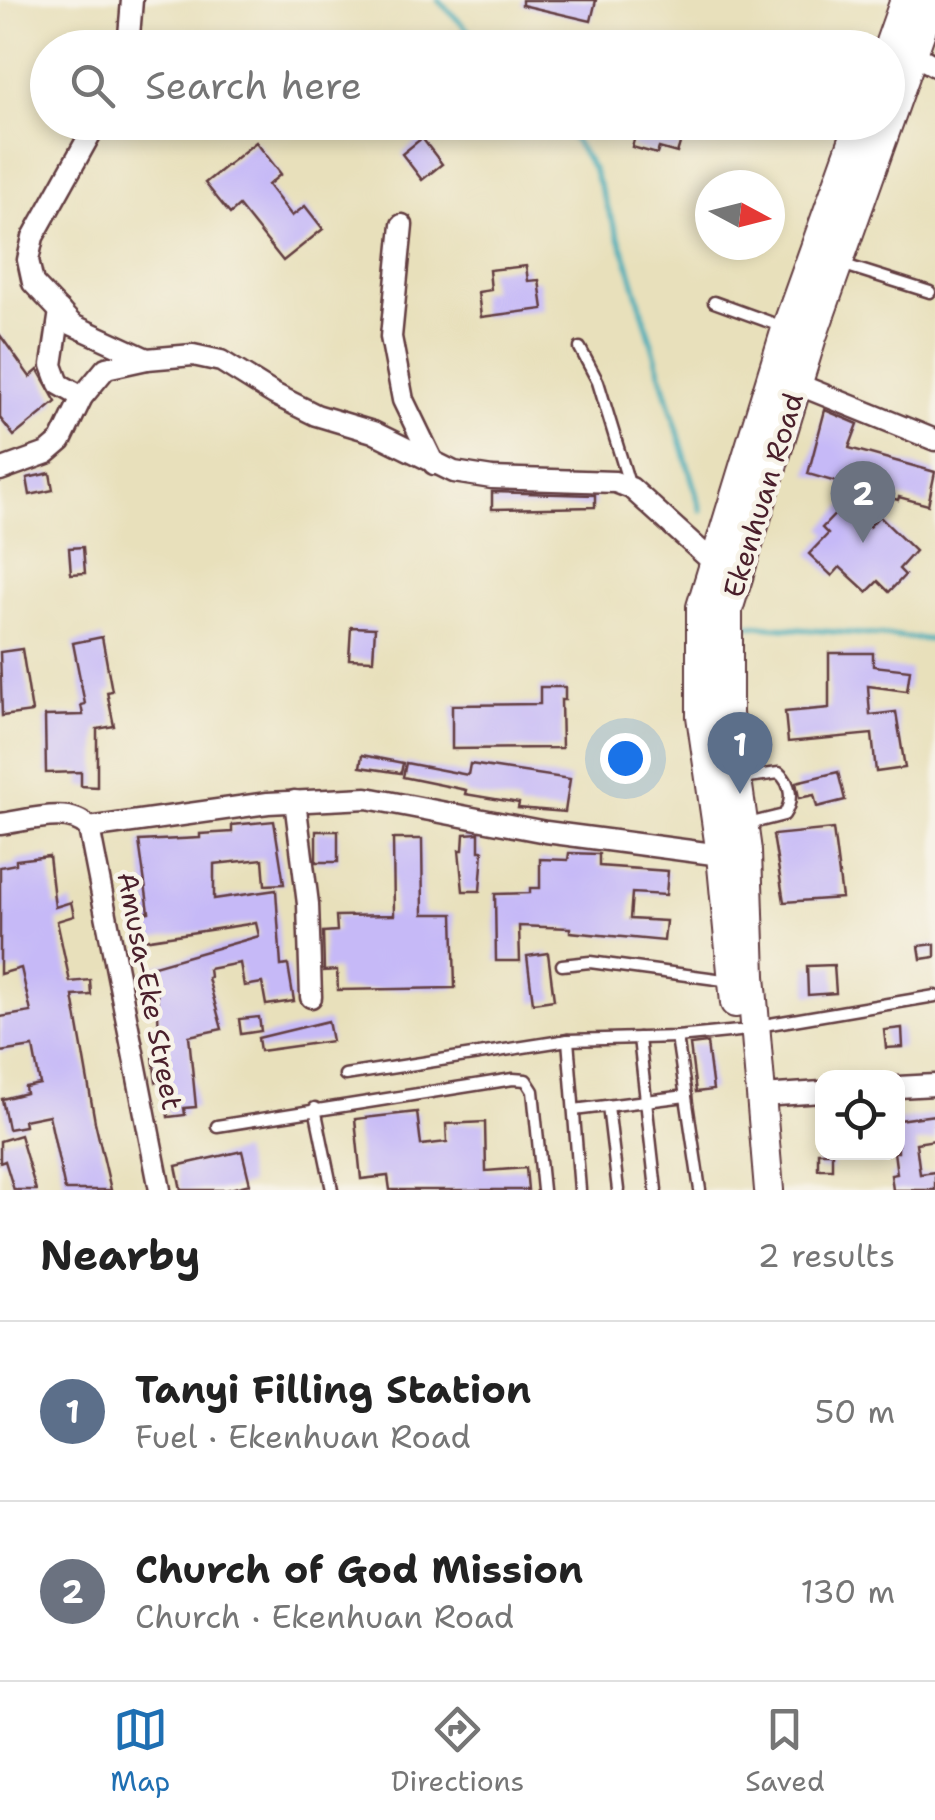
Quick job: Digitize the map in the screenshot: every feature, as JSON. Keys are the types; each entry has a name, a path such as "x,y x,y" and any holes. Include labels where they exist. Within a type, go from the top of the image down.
{"main road":[{"name":"Ekenhuan Road","path":"904,0 912,56"},
{"name":"Ekenhuan Road","path":"912,56 932,0"},
{"name":"Ekenhuan Road","path":"770,1190 762,1096 732,982 702,716 702,607 786,329 854,140"},
{"name":"Ekenhuan Road","path":"752,1190 743,826 728,714 728,610 796,384 882,140"}],"street":[{"path":"130,30 132,0"},
{"path":"86,140 32,237 28,260 33,282 73,325 148,358"},
{"path":"402,225 392,337 403,400 434,464"},
{"path":"60,311 52,365 60,384 82,398"},
{"path":"0,470 47,453 61,441 82,398 106,368 173,355 209,357 316,415 372,432 454,472 492,478 602,480 630,488 714,563"},
{"path":"796,384 935,440"},
{"path":"0,824 67,816 82,820 89,828 295,801 367,798 546,832 720,855"},
{"path":"295,801 308,904 311,997"},
{"name":"Amusa-Eke Street","path":"89,828 160,1190"},
{"path":"905,1087 935,1085"},
{"path":"762,1096 815,1092"}],"lane":[{"path":"838,262 930,292"},
{"path":"714,302 786,329"},
{"path":"580,348 598,382 630,488"},
{"path":"737,778 779,773 786,779 791,799 784,815 743,826"},
{"path":"562,966 590,962 732,982"},
{"path":"345,1076 568,1040 678,1037 747,1029 935,996"},
{"path":"678,1037 700,1190"},
{"path":"639,1038 656,1190"},
{"path":"568,1040 580,1190"},
{"path":"217,1126 315,1108 526,1080 533,1091 543,1190"},
{"path":"574,1110 686,1096"},
{"path":"608,1106 618,1190"},
{"path":"315,1108 332,1190"}],"building":[{"path":"522,0 596,0 591,21 522,5"},
{"path":"424,140 442,164 422,180 402,154"},
{"path":"634,140 681,140 677,153 659,148 657,154 632,147"},
{"path":"256,142 281,174 268,185 292,216 305,206 323,229 283,261 239,206 230,214 205,183"},
{"path":"526,266 528,281 539,280 543,309 481,317 478,292 491,290 489,270"},
{"path":"0,335 30,377 38,370 56,402 14,436 0,418"},
{"path":"825,410 858,424 849,448 935,472 928,505 808,474"},
{"path":"50,473 53,490 30,495 27,478"},
{"path":"492,492 595,495 595,507 492,509"},
{"path":"845,504 869,527 879,516 915,551 899,569 905,575 889,592 878,581 867,592 840,567 832,576 809,554 828,534 822,528"},
{"path":"83,547 85,573 71,574 69,548"},
{"path":"351,627 375,628 373,660 349,659"},
{"path":"102,637 114,726 97,729 97,787 81,786 81,772 46,773 45,716 83,715 81,705 85,704 73,643"},
{"path":"22,649 32,712 2,716 0,652"},
{"path":"829,653 873,653 873,666 910,670 907,691 868,686 870,715 896,712 905,768 876,772 872,734 788,742 785,712 829,708"},
{"path":"540,687 565,687 565,700 561,700 562,748 452,749 452,705 540,704"},
{"path":"362,755 403,763 401,773 360,767"},
{"path":"406,763 468,775 470,764 570,779 565,812 518,808 519,803 465,794 466,790 403,777"},
{"path":"838,772 845,800 817,807 814,795 799,798 796,782"},
{"path":"274,821 284,884 265,885 263,859 214,864 214,899 276,890 281,966 288,965 294,1001 266,1005 262,983 244,986 240,963 209,969 222,1029 189,1036 196,1107 184,1108 185,1115 168,1117 164,1081 156,1082 153,1056 160,1055 157,992 154,993 147,968 259,936 256,923 143,940 139,914 149,912 139,841 200,838 200,834 232,832 232,825"},
{"path":"833,829 842,898 784,902 773,835"},
{"path":"316,831 338,831 338,862 316,862"},
{"path":"479,833 479,851 483,851 480,891 463,891 459,850 463,850 464,834"},
{"path":"393,839 422,839 423,914 453,914 455,988 338,990 337,970 324,971 323,932 337,931 336,916 394,915"},
{"path":"569,853 599,854 599,866 668,871 666,895 632,893 630,919 666,921 664,941 570,932 570,928 519,926 520,961 496,961 495,894 530,893 530,888 540,888 540,859 568,860"},
{"path":"49,856 55,907 71,902 74,916 57,921 70,982 90,980 91,995 73,996 111,1190 65,1190 49,1115 24,1120 25,1126 8,1129 2,1099 26,1093 25,1087 40,1084 33,1047 0,1052 0,1017 31,1012 21,968 0,974 0,867 16,864 16,860"},
{"path":"935,944 935,957 921,959 919,946"},
{"path":"548,953 554,1000 533,1003 527,956"},
{"path":"834,965 836,993 808,995 807,966"},
{"path":"259,1017 261,1031 241,1034 239,1019"},
{"path":"328,1021 332,1041 260,1051 258,1038"},
{"path":"902,1028 903,1047 886,1048 884,1030"},
{"path":"707,1043 713,1090 696,1092 690,1045"},
{"path":"417,1112 421,1145 447,1142 446,1124 485,1122 486,1171 526,1168 528,1190 390,1190 388,1176 361,1179 355,1119"},
{"path":"935,1115 935,1140 916,1143 920,1174 935,1172 935,1190 893,1190 891,1175 897,1174 895,1160 905,1160 905,1119"},
{"path":"20,1135 36,1190 14,1190 5,1161 0,1163 0,1141"},
{"path":"242,1151 250,1184 226,1190 181,1190 176,1166"},
{"path":"818,1160 832,1160 832,1169 818,1169"}],"waterway":[{"path":"438,0 468,30"},
{"path":"574,140 593,169 627,259 701,510"},
{"path":"748,625 935,640"}],"place":[{"name":"Church of God Mission","path":"863,543"},
{"name":"Tanyi Filling Station","path":"740,794"}]}
